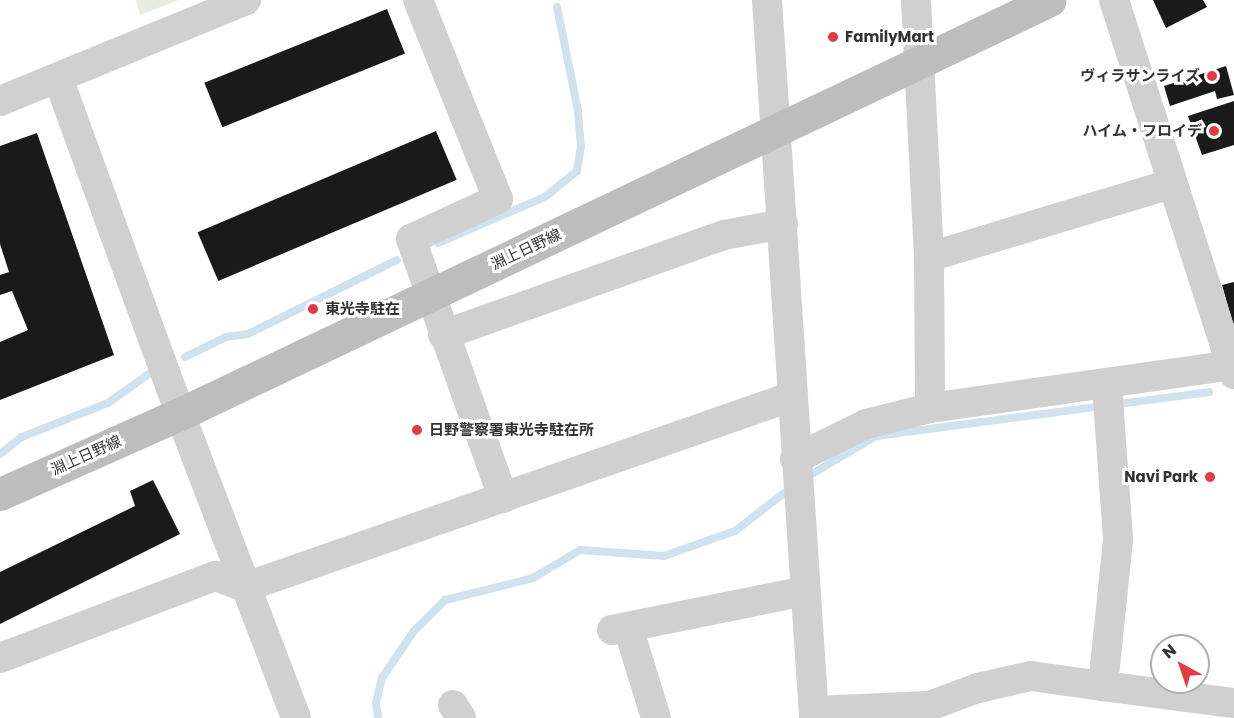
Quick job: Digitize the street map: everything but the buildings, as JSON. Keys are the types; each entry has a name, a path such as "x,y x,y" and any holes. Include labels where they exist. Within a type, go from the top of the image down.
{"main road":[{"name":"淵上日野線","path":"0,494 180,414 1050,0"}],"street":[{"path":"0,101 246,0"},
{"path":"418,0 498,199 411,240 503,498"},
{"path":"766,0 783,224 796,476 814,714 929,706 978,688 1031,676 1234,703"},
{"path":"916,0 916,63 929,256 930,408"},
{"path":"796,476 866,424 930,408 1108,398 1233,368 1171,184 1114,0"},
{"path":"58,78 180,414 296,718"},
{"path":"929,256 1171,184"},
{"path":"443,335 724,235 783,224"},
{"path":"0,658 215,576 246,587 793,396"},
{"path":"1103,686 1118,540 1108,398"},
{"path":"656,718 620,628 805,591"}],"shaded area":[{"path":"136,0 179,0 140,15"}],"waterway":[{"path":"438,243 545,197 577,171 581,147 578,111 557,7"},
{"path":"185,357 226,337 248,334 397,260"},
{"path":"0,454 22,437 108,403 149,374"},
{"path":"805,478 876,436 1209,392"},
{"path":"378,718 376,703 382,678 414,631 445,600 533,578 580,550 664,556 735,531 792,487"}],"place":[{"name":"FamilyMart","path":"833,37"},
{"name":"ヴィラサンライズ","path":"1212,76"},
{"name":"ハイム・フロイデ","path":"1214,131"},
{"name":"東光寺駐在","path":"313,309"},
{"name":"日野警察署東光寺駐在所","path":"417,430"},
{"name":"Navi Park","path":"1210,477"}]}
